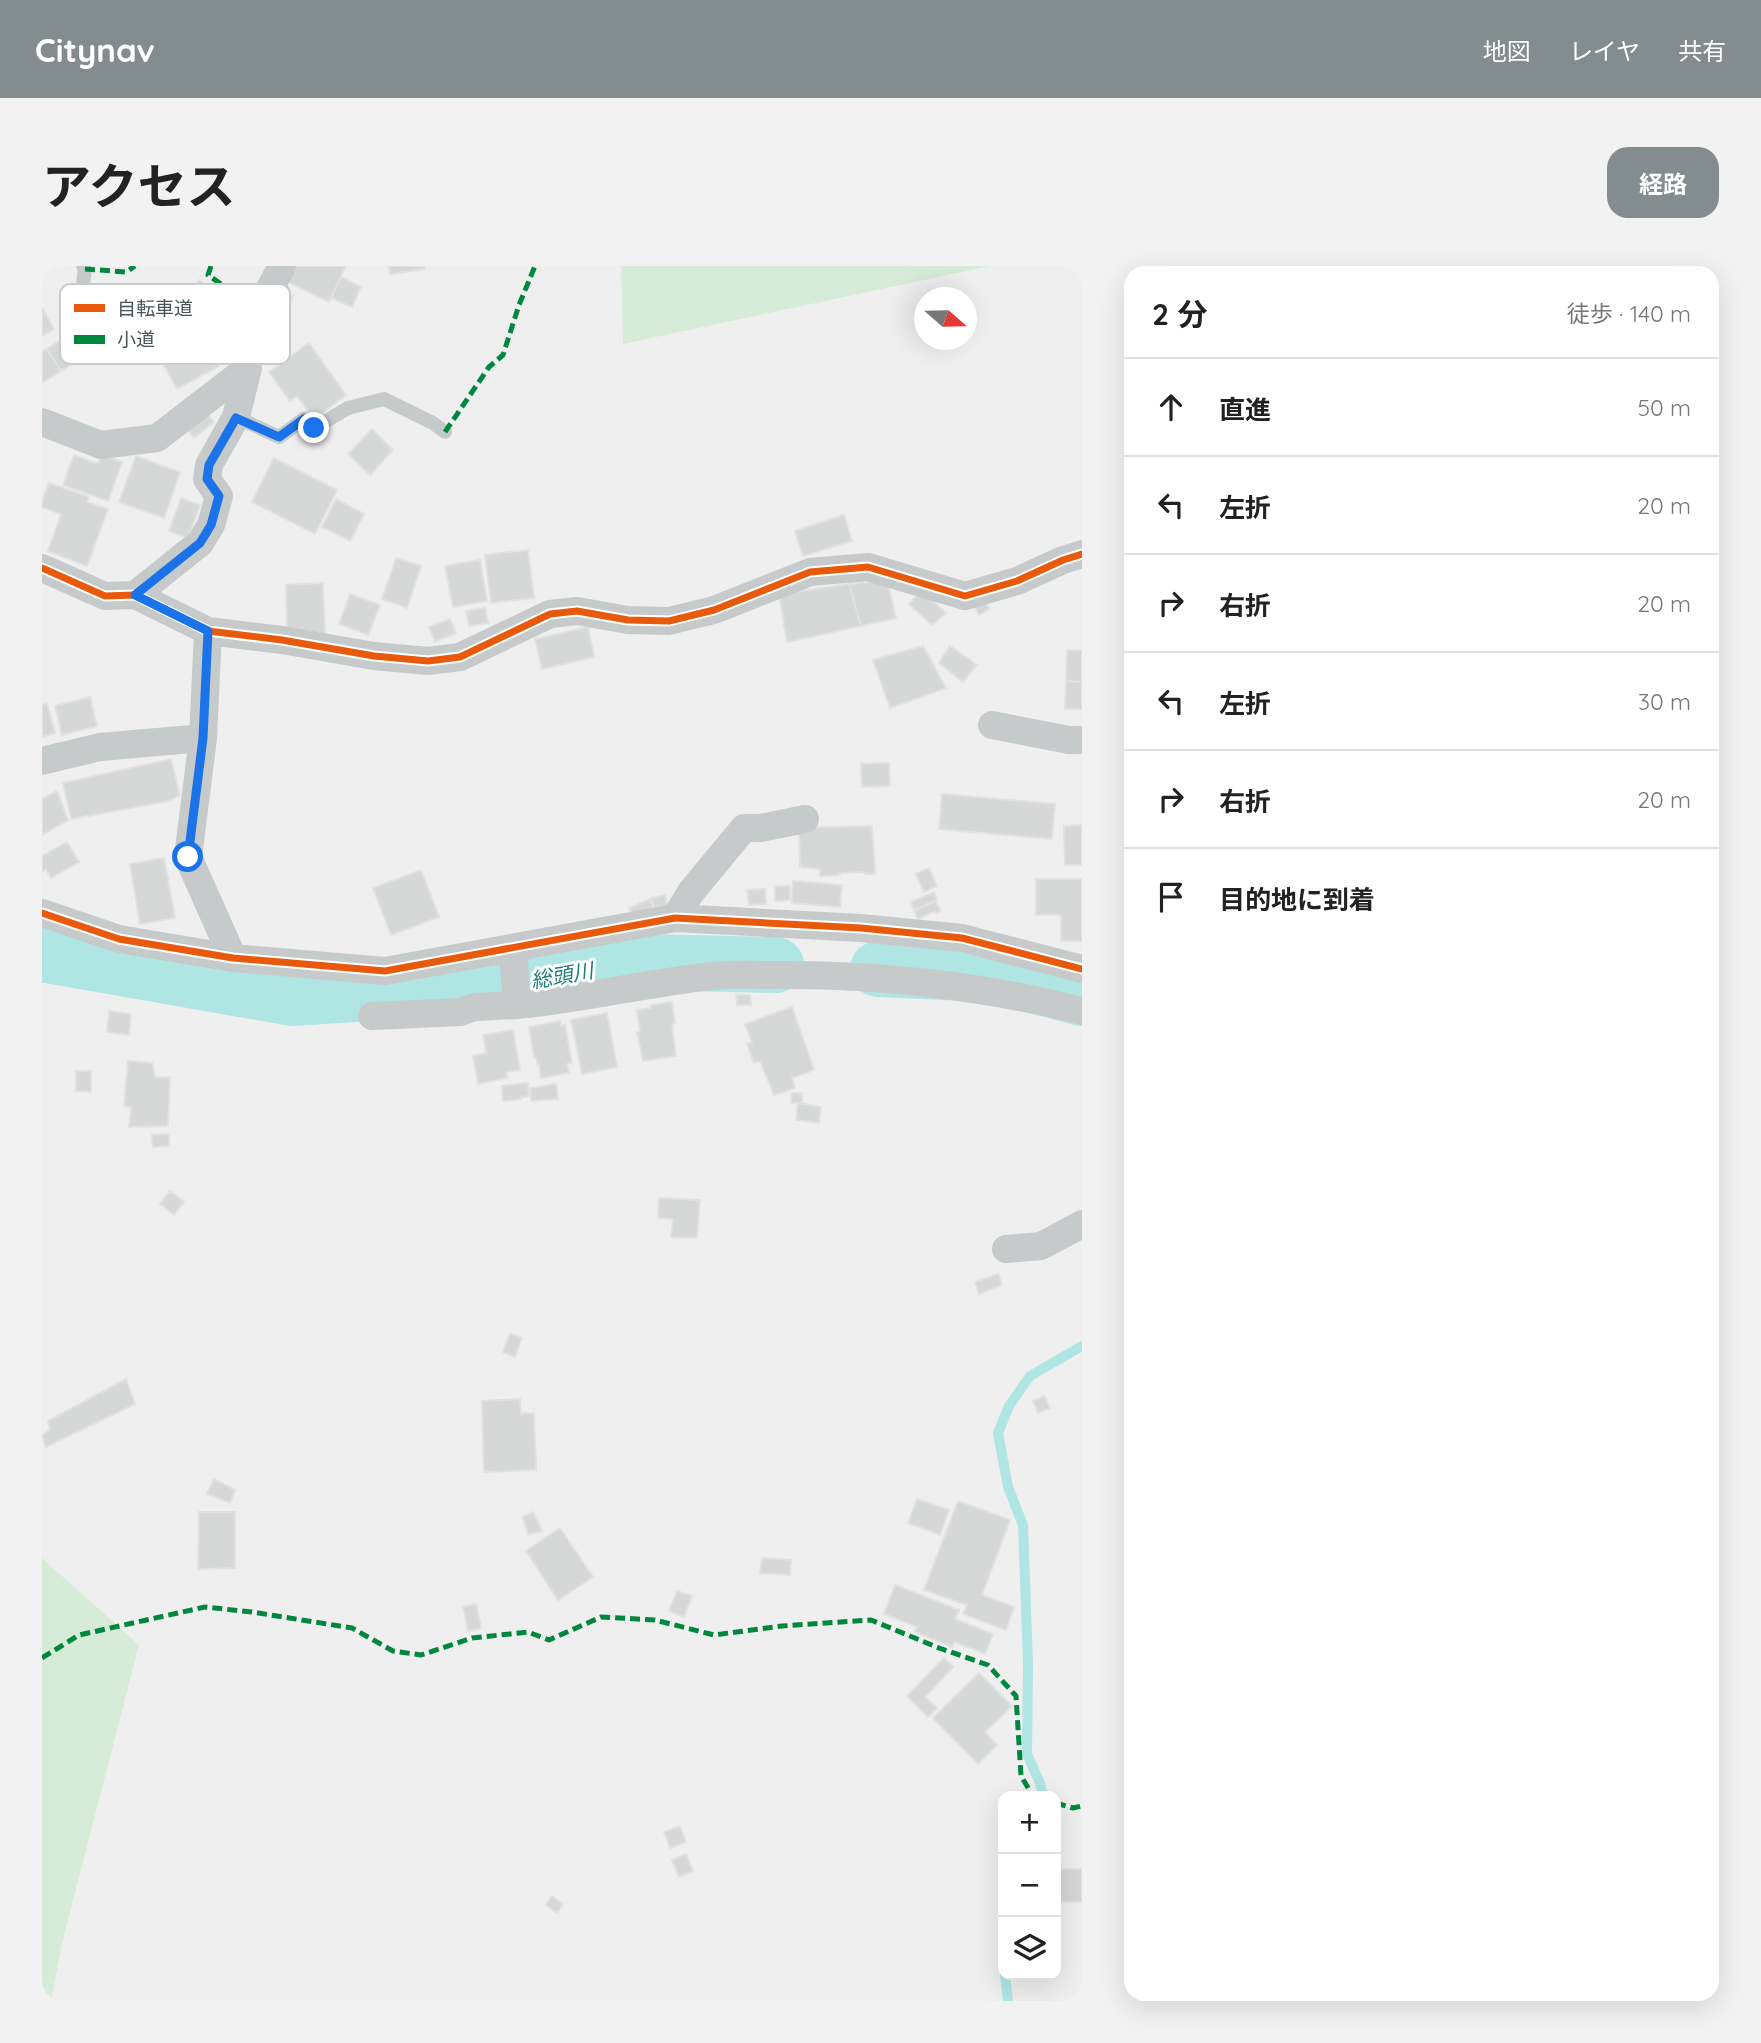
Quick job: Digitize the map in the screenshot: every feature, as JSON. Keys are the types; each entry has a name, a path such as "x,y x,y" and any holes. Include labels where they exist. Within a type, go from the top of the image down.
{"street":[{"path":"272,284 282,266"},
{"path":"135,595 200,543 211,525 219,496 207,479 209,465 236,418 248,364"},
{"path":"42,422 101,445 157,438 248,368"},
{"path":"42,568 105,596 135,595 208,631 282,640 374,656 428,661 460,657 550,614 577,611 628,620 669,621 714,610 810,572 868,567 965,596 1017,581 1082,554"},
{"path":"208,631 203,738 188,857 233,958"},
{"path":"992,724 1069,740 1082,740"},
{"path":"42,761 100,747 203,738"},
{"path":"675,918 691,892 744,828 761,828 805,819"},
{"path":"42,913 119,939 233,958 385,971 675,918 861,928 962,938 1082,969"},
{"path":"513,948 517,1005"},
{"path":"372,1016 460,1012 475,1007 517,1005 713,976 813,974 869,977 977,990 1035,999 1082,1011"},
{"path":"1006,1249 1041,1246 1082,1224"}],"lane":[{"path":"83,266 83,284"},
{"path":"236,418 279,437 304,419 314,428 348,408 384,399 433,423 444,432"}],"green space":[{"path":"621,266 990,266 623,344"},
{"path":"42,1558 139,1645 62,1943 51,2001 42,2001"}],"building":[{"path":"288,266 346,266 329,302 282,279"},
{"path":"389,266 424,266 425,269 390,274"},
{"path":"341,277 361,287 352,307 331,298"},
{"path":"42,308 54,329 42,336"},
{"path":"60,340 60,364 72,364 61,371 47,349"},
{"path":"309,343 346,395 314,419 297,396 290,401 269,372 280,364 290,364 290,357"},
{"path":"47,349 61,371 42,383 42,352"},
{"path":"163,364 218,364 219,366 177,389"},
{"path":"202,407 214,422 194,438 182,422"},
{"path":"372,429 393,450 370,475 348,454"},
{"path":"102,454 122,462 108,501 63,485 74,455 98,464"},
{"path":"136,456 180,472 164,518 119,502"},
{"path":"274,458 337,490 315,534 252,502"},
{"path":"49,483 89,497 87,502 108,509 87,566 48,551 61,514 42,507"},
{"path":"181,498 200,505 188,538 169,531"},
{"path":"336,499 364,514 350,541 322,527"},
{"path":"844,515 852,541 803,556 795,531"},
{"path":"528,550 534,598 491,603 485,555"},
{"path":"396,558 421,566 407,608 382,599"},
{"path":"480,560 487,601 453,607 445,566"},
{"path":"887,580 896,618 861,626 849,584"},
{"path":"323,583 325,638 287,640 286,585"},
{"path":"849,584 861,626 787,642 779,594"},
{"path":"921,590 946,613 932,625 909,604"},
{"path":"350,594 380,605 368,635 339,624"},
{"path":"981,594 989,609 979,615 970,600"},
{"path":"485,608 488,623 469,626 466,611"},
{"path":"450,619 456,633 435,642 429,627"},
{"path":"588,627 594,657 542,669 535,639"},
{"path":"923,646 946,688 890,708 873,660"},
{"path":"950,646 977,665 963,682 939,663"},
{"path":"1067,650 1082,650 1082,682 1066,681"},
{"path":"1066,681 1082,682 1082,709 1065,709"},
{"path":"90,697 97,726 62,735 55,706"},
{"path":"47,703 55,733 42,737 42,705"},
{"path":"171,759 180,795 169,801 71,819 63,783"},
{"path":"889,763 890,786 862,787 861,764"},
{"path":"57,791 68,820 42,835 42,799"},
{"path":"942,794 1055,804 1052,839 939,829"},
{"path":"1082,825 1082,865 1065,865 1064,826"},
{"path":"872,826 875,874 865,872 820,876 820,869 800,867 799,828"},
{"path":"67,842 79,862 51,878 46,869 42,871 42,856"},
{"path":"164,858 175,918 140,924 130,864"},
{"path":"929,868 937,886 924,892 916,874"},
{"path":"421,870 439,917 391,935 373,888"},
{"path":"1036,879 1082,879 1082,941 1061,941 1061,915 1036,915"},
{"path":"793,881 842,885 840,907 792,903"},
{"path":"775,886 790,886 790,900 775,901"},
{"path":"765,889 766,904 749,905 747,890"},
{"path":"934,892 937,900 914,910 911,902"},
{"path":"665,895 668,908 654,910 652,898"},
{"path":"650,899 653,908 633,918 629,908"},
{"path":"936,901 940,911 918,919 914,911"},
{"path":"736,995 750,995 751,1005 737,1005"},
{"path":"672,1002 676,1056 643,1061 637,1032 640,1032 637,1010"},
{"path":"792,1007 814,1070 792,1078 795,1088 774,1095 760,1061 754,1063 747,1044 752,1042 745,1024"},
{"path":"109,1011 131,1014 129,1035 107,1032"},
{"path":"607,1013 617,1067 582,1074 571,1020"},
{"path":"560,1021 561,1026 565,1025 572,1063 567,1064 569,1073 541,1078 529,1027"},
{"path":"513,1030 520,1070 506,1072 507,1078 478,1084 473,1056 486,1053 483,1035"},
{"path":"128,1061 152,1063 155,1077 170,1077 168,1126 129,1127 131,1108 124,1106"},
{"path":"76,1071 91,1071 91,1092 76,1091"},
{"path":"528,1083 529,1096 503,1101 502,1086"},
{"path":"556,1084 558,1099 531,1101 530,1088"},
{"path":"792,1093 802,1093 802,1102 791,1103"},
{"path":"798,1103 821,1107 819,1123 796,1120"},
{"path":"169,1134 169,1146 153,1147 152,1135"},
{"path":"170,1191 184,1202 174,1215 160,1204"},
{"path":"659,1198 700,1200 697,1238 671,1237 673,1219 658,1218"},
{"path":"998,1274 1002,1285 979,1294 975,1282"},
{"path":"510,1333 522,1338 515,1357 503,1352"},
{"path":"126,1379 135,1404 46,1447 42,1436 50,1429 48,1421"},
{"path":"1044,1396 1050,1408 1038,1413 1033,1401"},
{"path":"520,1399 521,1414 534,1413 536,1470 484,1472 482,1401"},
{"path":"214,1479 235,1490 230,1503 207,1494"},
{"path":"917,1499 949,1510 940,1535 908,1523"},
{"path":"958,1501 1010,1520 982,1595 1014,1607 1006,1630 963,1614 967,1605 924,1590"},
{"path":"199,1512 235,1512 235,1568 198,1569"},
{"path":"533,1512 542,1531 528,1535 523,1517"},
{"path":"560,1528 593,1577 558,1600 526,1551"},
{"path":"762,1558 791,1560 790,1575 760,1573"},
{"path":"895,1585 959,1610 955,1619 993,1634 985,1654 955,1642 952,1647 915,1632 917,1627 884,1614"},
{"path":"677,1591 692,1596 684,1617 669,1611"},
{"path":"476,1604 481,1628 468,1631 463,1607"},
{"path":"944,1658 953,1667 925,1697 937,1708 928,1717 907,1696"},
{"path":"979,1673 1012,1706 985,1732 997,1745 978,1764 933,1718"},
{"path":"680,1826 686,1842 670,1848 664,1832"},
{"path":"686,1854 693,1871 679,1877 672,1860"},
{"path":"1061,1869 1082,1869 1082,1902 1061,1902"},
{"path":"552,1896 563,1904 557,1913 546,1905"}],"waterway":[{"name":"総頭川","path":"42,954 292,998 529,983 643,962 776,965"},
{"name":"総頭川","path":"878,969 991,974 1082,998"},
{"path":"1042,1791 1027,1754 1028,1664 1023,1525 1008,1487 998,1433 1009,1406 1030,1376 1082,1346"},
{"path":"1006,1980 1008,2001"}],"marked path":[{"path":"85,269 126,272 135,266"},
{"path":"211,266 208,275 221,284"},
{"path":"445,432 489,367 503,355 535,266"},
{"path":"42,1658 79,1635 205,1607 352,1628 393,1651 421,1655 472,1638 528,1632 549,1640 601,1617 655,1620 714,1635 782,1626 871,1620 988,1665 1016,1696 1021,1776 1030,1791"},
{"path":"1061,1804 1073,1808 1082,1806"}],"cycle path":[{"path":"42,568 105,596 135,595 208,631 282,640 374,656 428,661 460,657 550,614 577,611 628,620 669,621 714,610 810,572 868,567 965,596 1017,581 1082,554"},
{"path":"42,913 119,939 233,958 385,971 675,918 861,928 962,938 1082,969"}],"route":[{"path":"188,857 203,738 208,631 135,595 200,543 211,525 219,496 207,479 209,465 236,418 279,437 304,419 314,428"}]}
